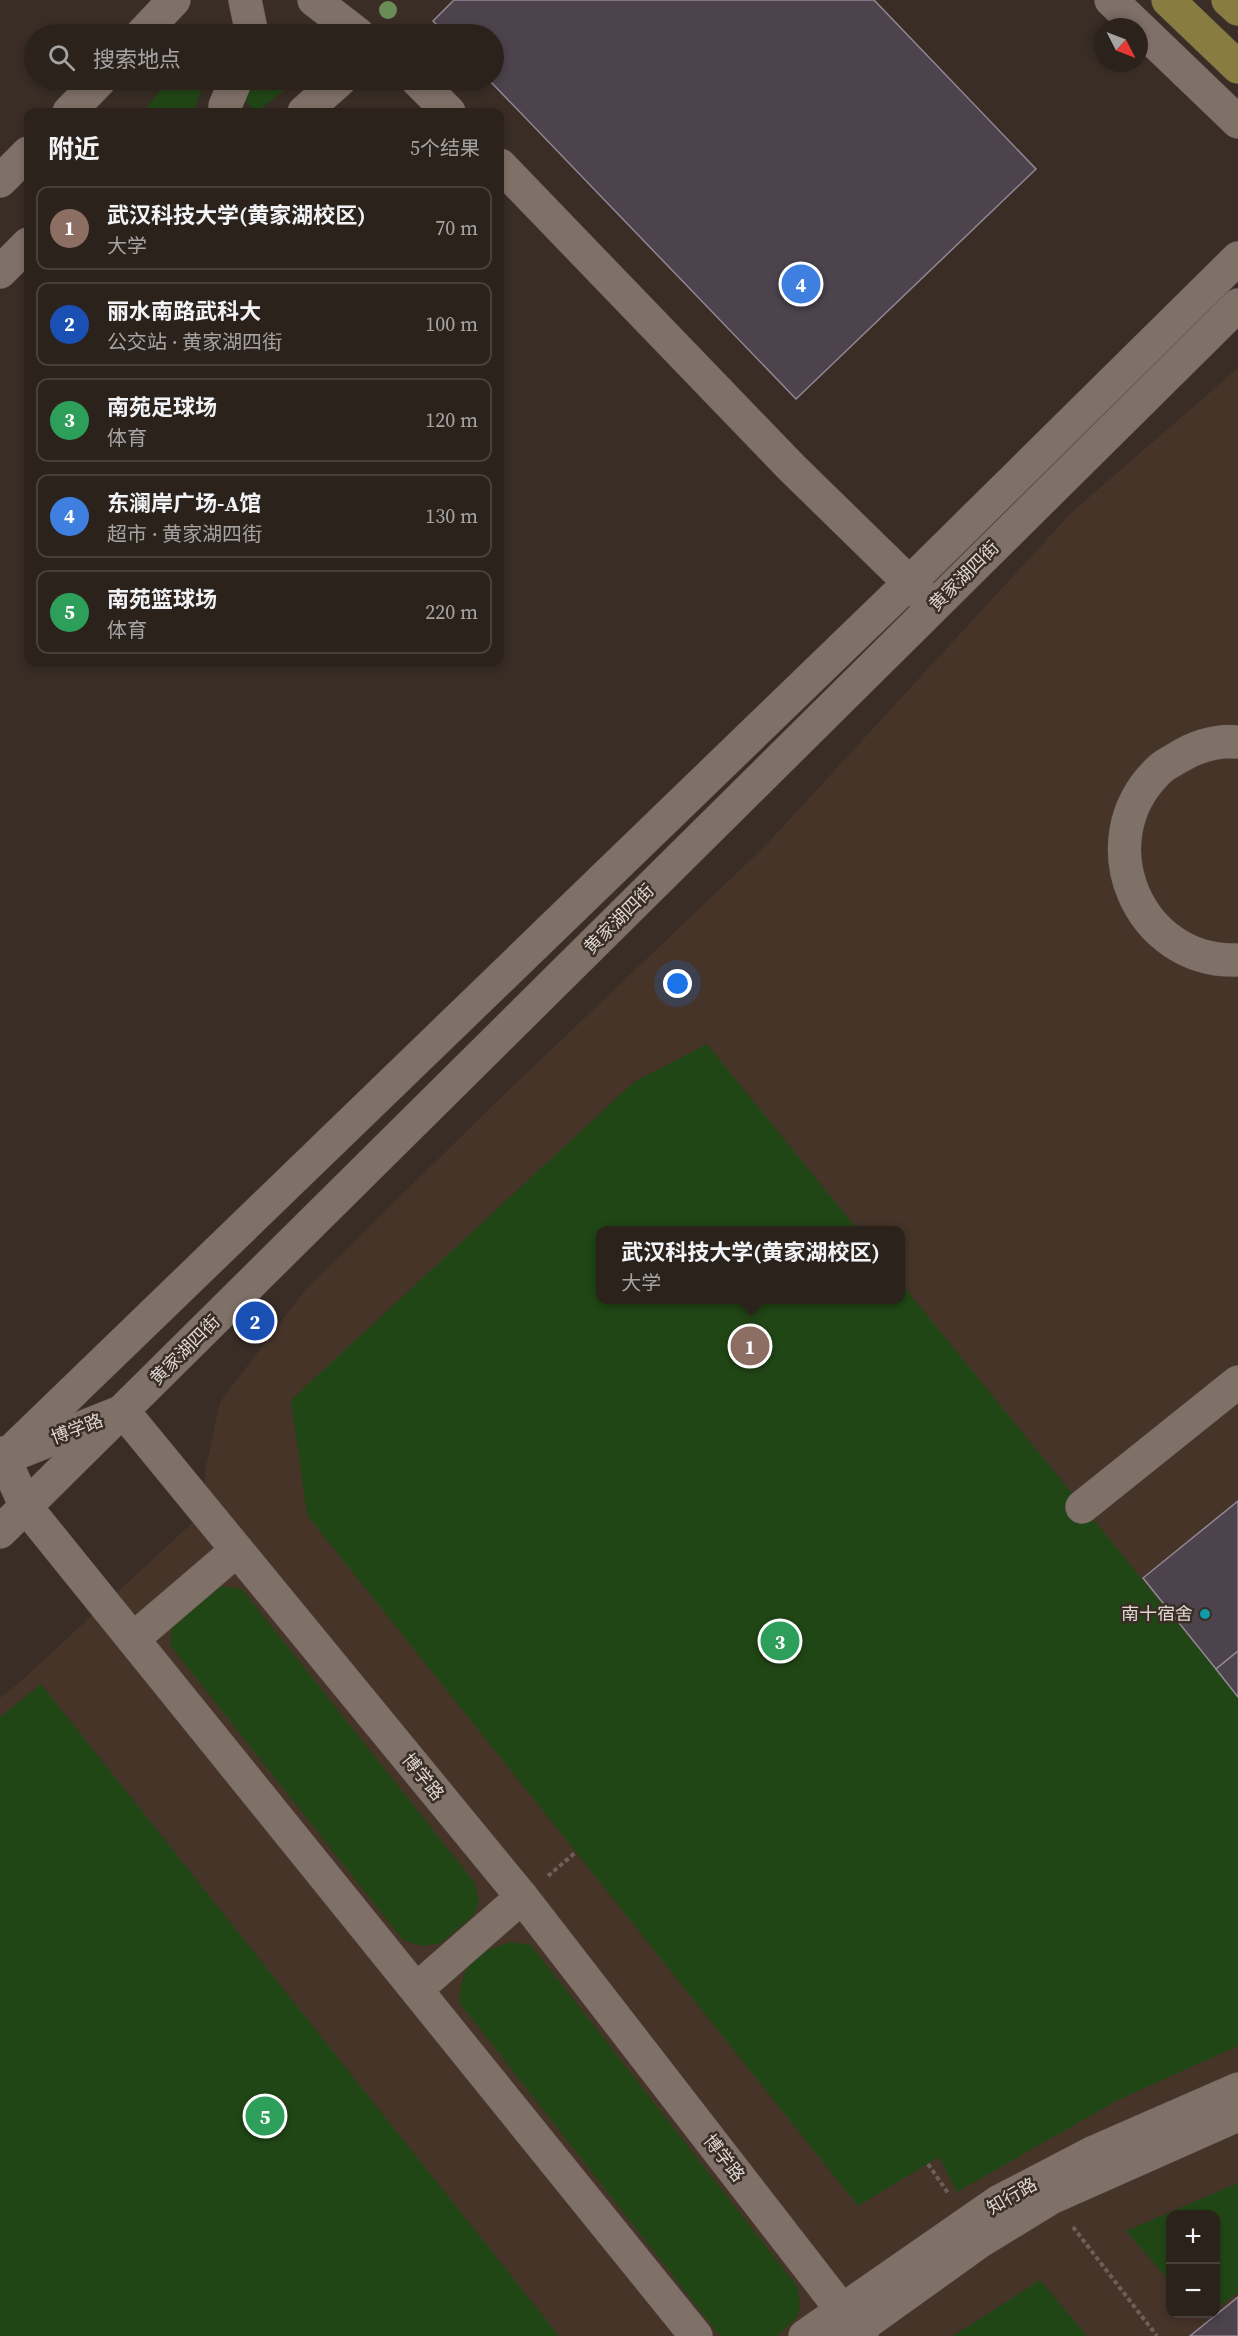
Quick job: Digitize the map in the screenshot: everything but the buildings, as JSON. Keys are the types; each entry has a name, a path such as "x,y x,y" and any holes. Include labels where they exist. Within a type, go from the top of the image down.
{"main road":[{"path":"1168,0 1238,67"},
{"path":"1228,0 1238,9"}],"street":[{"path":"151,24 174,0"},
{"path":"245,0 250,24"},
{"path":"314,0 345,24"},
{"path":"1111,0 1238,122"},
{"path":"73,108 90,90"},
{"path":"225,108 232,90"},
{"path":"308,108 329,90"},
{"path":"427,90 444,108"},
{"path":"0,181 24,157"},
{"path":"504,169 791,466 933,607"},
{"path":"0,272 24,248"},
{"name":"黄家湖四街","path":"1,1458 909,583 1238,258"},
{"name":"黄家湖四街","path":"0,1532 1238,305"},
{"path":"1238,741 1227,741 1190,750 1158,770 1137,798 1125,832 1125,867 1136,901 1156,930 1185,950 1219,961 1238,960"},
{"path":"1082,1507 1238,1382"},
{"name":"博学路","path":"1,1458 123,1411 522,1897 852,2328"},
{"path":"1,1458 26,1507 696,2336"},
{"path":"133,1640 237,1550"},
{"path":"417,1989 522,1897"},
{"name":"知行路","path":"852,2328 998,2202 1094,2152 1238,2089"},
{"name":"知行路","path":"805,2336 852,2328 979,2242 1051,2198 1238,2115"}],"path":[{"path":"1083,2240 1154,2335"}],"shaded area":[{"path":"1238,368 1238,2336 0,2336 0,1698 205,1511 205,1471 220,1402 305,1290 490,1108 766,845 1072,512"}],"green space":[{"path":"161,90 202,90 195,108 146,108"},
{"path":"241,90 284,90 262,108 253,108 238,94"},
{"path":"707,1044 855,1226 596,1226 596,1304 905,1304 905,1288 1238,1697 1238,2046 1118,2100 957,2192 939,2157 858,2206 307,1515 291,1400 634,1082"},
{"path":"222,1586 242,1589 475,1883 479,1901 474,1915 441,1943 421,1946 403,1940 170,1645 172,1623 201,1591"},
{"path":"41,1684 559,2336 0,2336 0,1717"},
{"path":"511,1942 531,1945 797,2286 800,2304 798,2315 777,2336 720,2336 459,2002 463,1978 472,1962 488,1950"},
{"path":"1238,2183 1238,2292 1220,2306 1220,2210 1175,2210"},
{"path":"1166,2214 1166,2277 1126,2231"},
{"path":"1040,2280 1087,2336 953,2336"}],"place":[{"name":"东澜岸广场-A馆","path":"801,284"},
{"name":"丽水南路武科大","path":"255,1321"},
{"name":"武汉科技大学(黄家湖校区)","path":"750,1346"},
{"name":"南十宿舍","path":"1205,1614"},
{"name":"南苑足球场","path":"780,1641"},
{"name":"南苑篮球场","path":"265,2116"}]}
